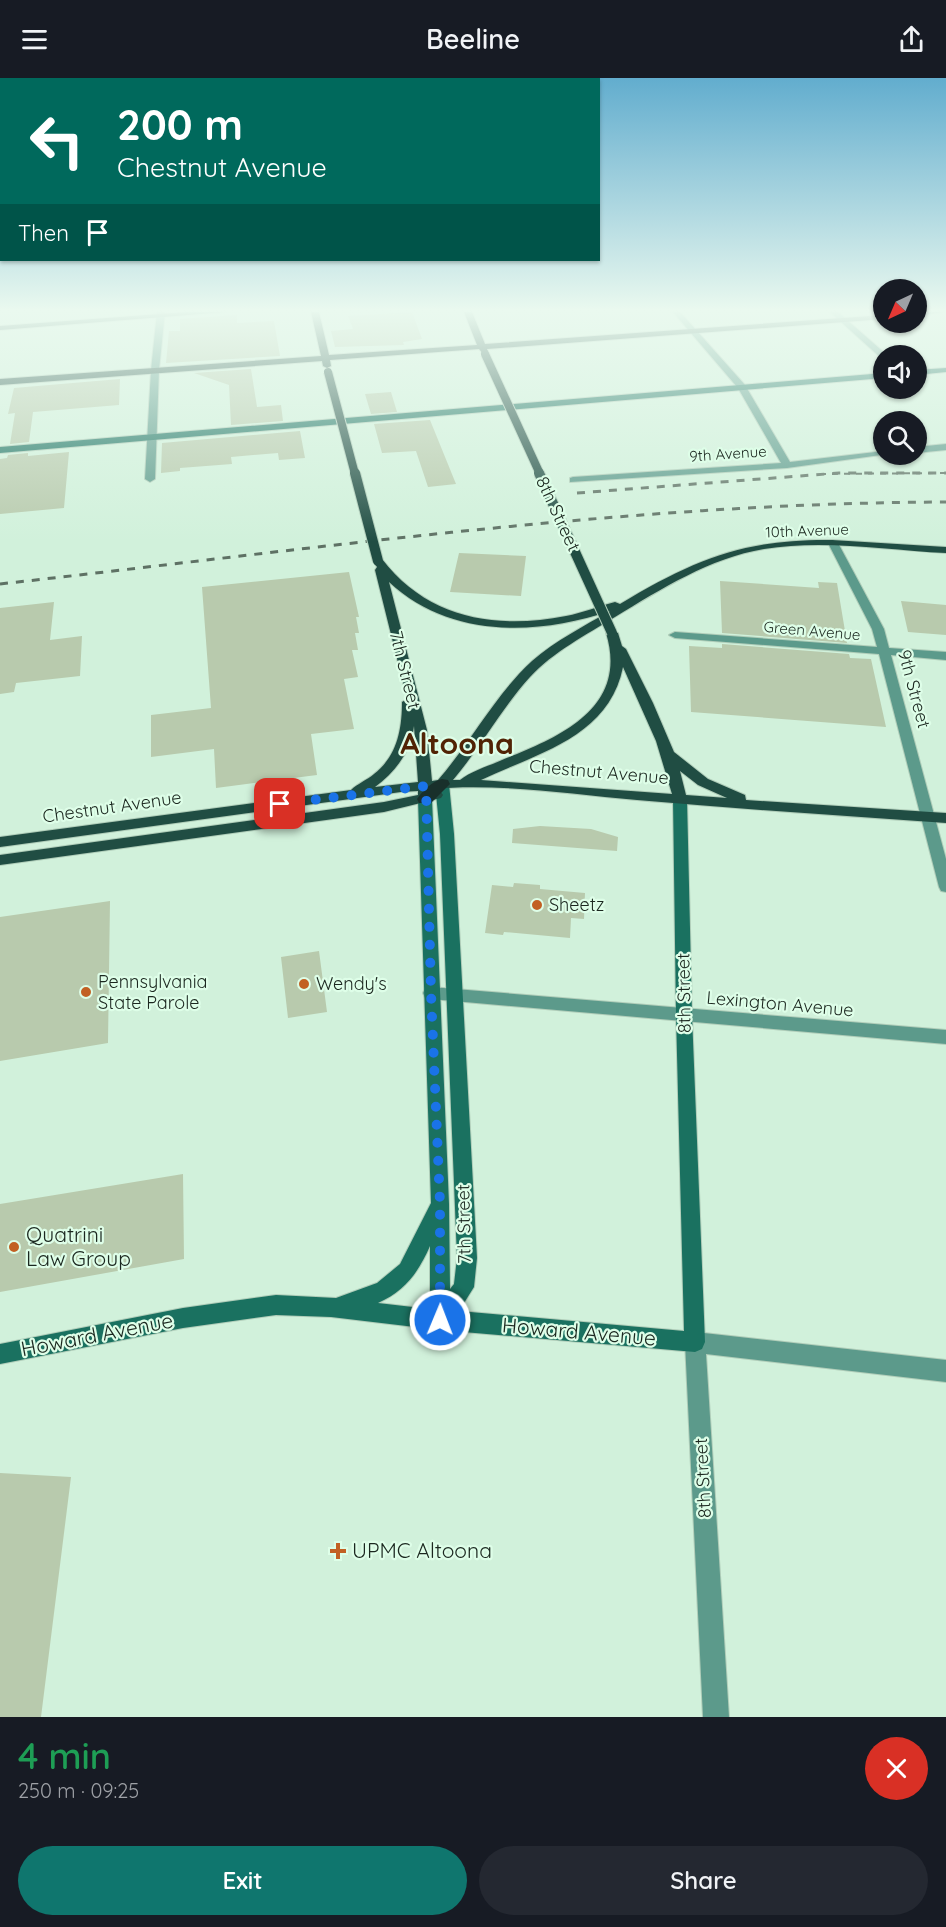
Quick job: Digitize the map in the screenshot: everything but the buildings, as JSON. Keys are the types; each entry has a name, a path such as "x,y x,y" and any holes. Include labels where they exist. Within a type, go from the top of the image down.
{"main road":[{"name":"7th Street","path":"332,388 421,730 434,790"},
{"name":"8th Street","path":"501,388 612,633 638,684 675,772 680,799"},
{"name":"10th Avenue","path":"675,578 717,559 764,546 833,543 946,550"},
{"path":"378,561 397,587 419,602 448,614 479,622 516,624 556,622 590,614 626,601 675,578"},
{"path":"434,790 470,750 517,681 531,667 549,653 675,578"},
{"path":"434,790 462,783 564,737 588,721 605,704 615,684 618,665 612,633"},
{"path":"346,795 382,776 401,751 409,709 407,678"},
{"path":"665,746 690,774 704,784 739,798 775,807"},
{"name":"Chestnut Avenue","path":"462,783 530,786 775,807 946,818"},
{"name":"Chestnut Avenue","path":"0,842 346,795 434,790"},
{"name":"Chestnut Avenue","path":"0,860 384,807 434,790"}],"street":[{"path":"150,478 154,388"},
{"path":"0,450 725,388"},
{"path":"743,388 787,465"},
{"path":"927,449 946,447"},
{"name":"9th Avenue","path":"573,480 787,465 873,455"},
{"name":"9th Street","path":"833,543 878,629 946,887"},
{"name":"Green Avenue","path":"675,635 946,656"},
{"name":"7th Street","path":"434,790 431,993 440,1203 440,1320"},
{"name":"7th Street","path":"434,790 454,994 467,1258 464,1287 440,1320"},
{"name":"8th Street","path":"680,799 684,1015 695,1342 716,1717"},
{"name":"Lexington Avenue","path":"431,993 946,1037"},
{"path":"331,1307 366,1299 390,1289 408,1272 420,1252 440,1203"},
{"name":"Howard Avenue","path":"0,1354 183,1318 276,1305 331,1307 440,1320 695,1342 946,1371"}],"railway":[{"path":"839,473 946,473 827,474 839,473"},
{"path":"820,474 827,474"},
{"path":"577,493 827,474"},
{"path":"0,584 354,543 590,519 827,504 946,502"}],"place":[{"name":"Sheetz","path":"537,905"},
{"name":"Wendy's","path":"304,984"},
{"name":"Pennsylvania State Parole","path":"86,992"},
{"name":"Quatrini Law Group","path":"14,1247"},
{"name":"UPMC Altoona","path":"338,1551"}],"district":[{"name":"Altoona","path":"457,744"}],"route":[{"path":"280,804 426,786 431,993 440,1203 440,1320"}]}
